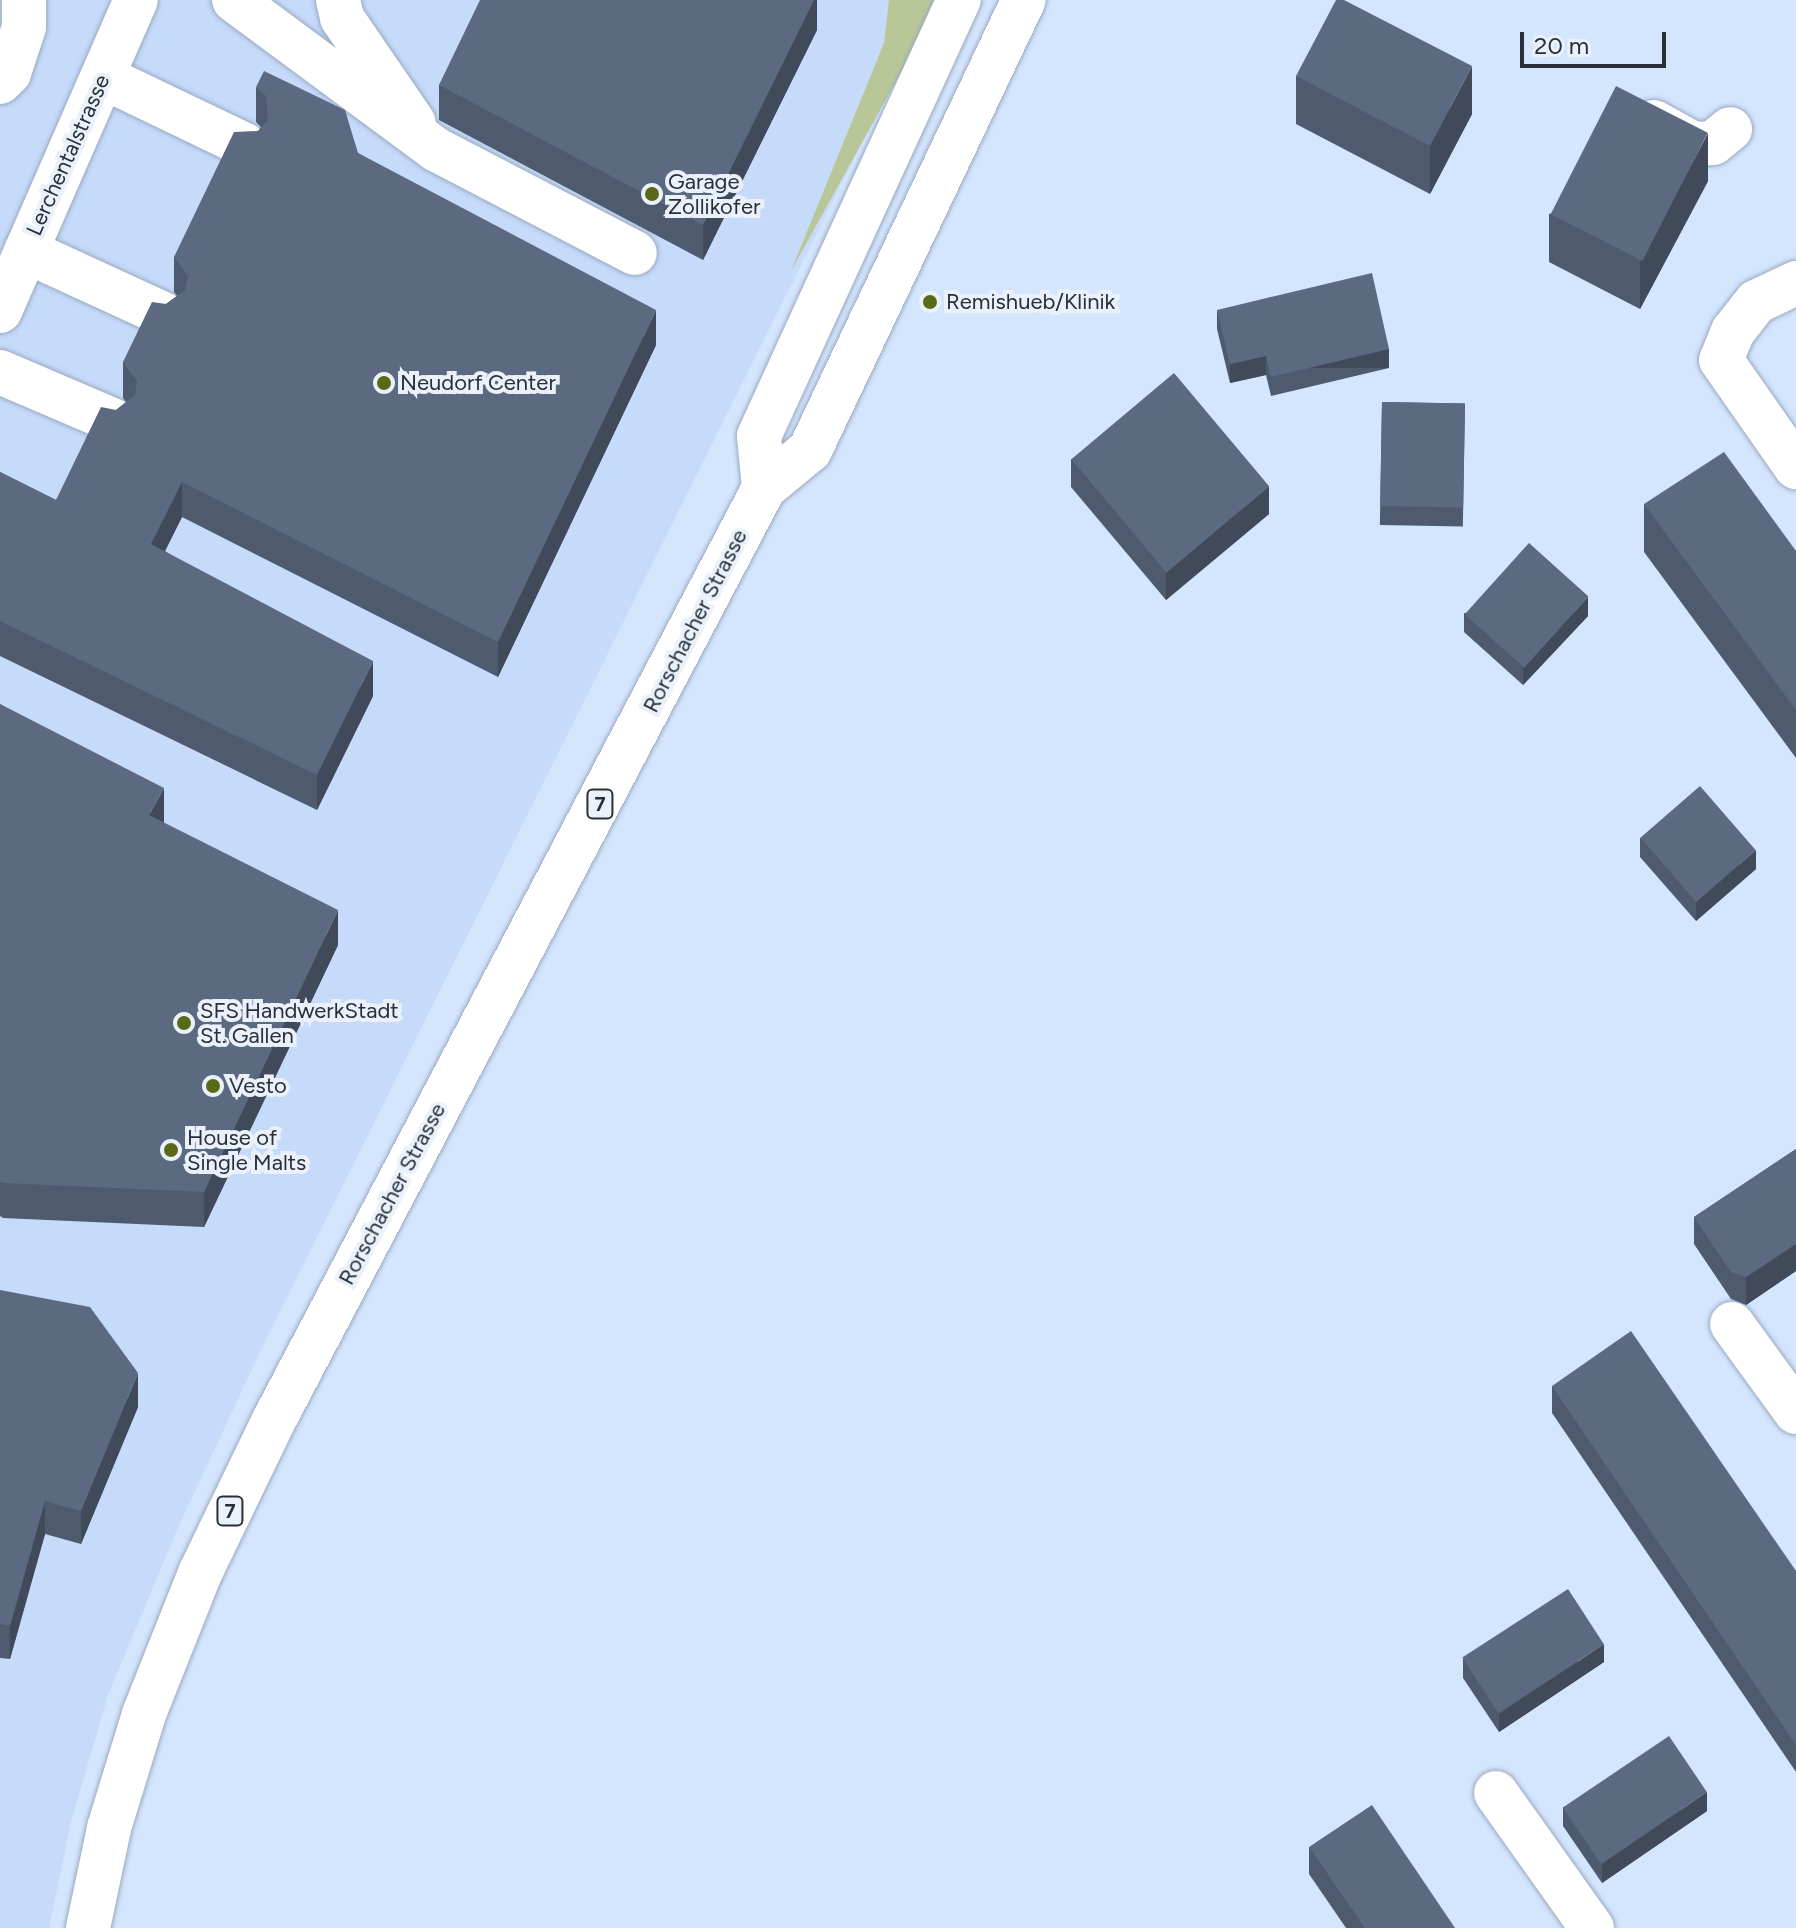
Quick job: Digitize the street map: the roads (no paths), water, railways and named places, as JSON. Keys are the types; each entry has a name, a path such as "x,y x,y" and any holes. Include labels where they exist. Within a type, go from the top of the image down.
{"main road":[{"path":"0,7 7,0"},
{"path":"0,82 9,73 24,27 24,0"},
{"name":"Lerchentalstrasse","path":"0,311 136,0"},
{"path":"234,0 423,141 635,253"},
{"path":"338,0 342,18 423,141"},
{"path":"764,488 759,436 959,0"},
{"name":"Rorschacher Strasse","path":"88,1928 109,1828 144,1714 201,1571 328,1315 764,488 810,450 1024,0"},
{"path":"103,77 245,145"},
{"path":"1618,103 1694,144 1713,143 1730,129"},
{"path":"26,251 163,314"},
{"path":"1796,283 1756,302 1733,331 1721,360 1796,467"},
{"path":"0,372 112,420"},
{"path":"1732,1324 1796,1412"},
{"path":"1496,1793 1592,1928"}],"place":[{"name":"Garage Zollikofer","path":"652,194"},
{"name":"Remishueb/Klinik","path":"930,302"},
{"name":"Neudorf Center","path":"384,383"},
{"name":"SFS HandwerkStadt St. Gallen","path":"184,1023"},
{"name":"Vesto","path":"213,1086"},
{"name":"House of Single Malts","path":"171,1150"}]}
